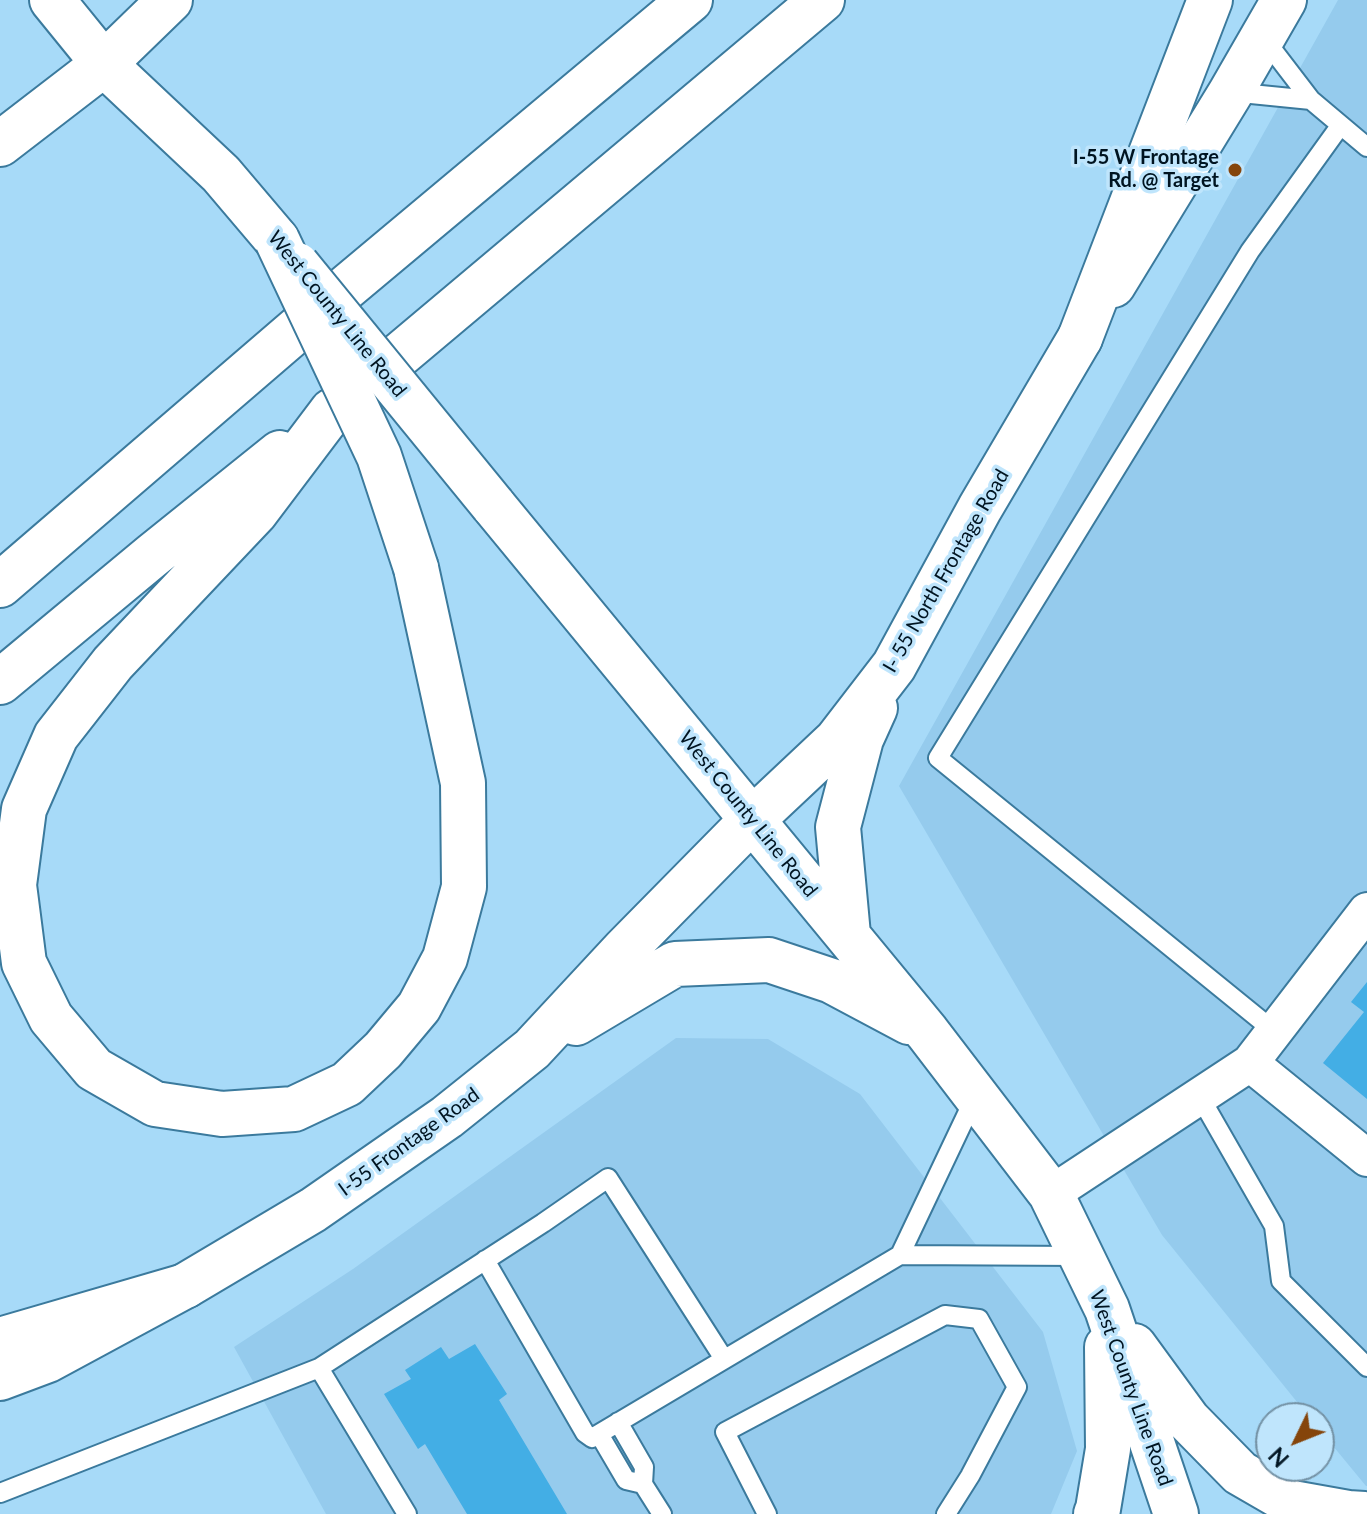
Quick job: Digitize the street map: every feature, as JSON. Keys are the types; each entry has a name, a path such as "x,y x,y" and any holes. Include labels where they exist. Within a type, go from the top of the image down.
{"main road":[{"name":"West County Line Road","path":"52,0 104,64 221,174 277,240 927,1032 1051,1194 1107,1309 1176,1514"},
{"path":"0,144 104,64 170,0"},
{"path":"0,585 341,292 690,0"},
{"path":"0,682 332,411 822,0"},
{"path":"1080,338 1210,0"},
{"path":"1080,338 1273,18"},
{"path":"277,240 379,456 416,568 463,783 464,887 445,958 419,1007 383,1050 347,1084 294,1109 222,1114 155,1104 94,1069 51,1018 24,963 14,885 24,809 56,736 65,724 113,663 255,513 332,411"},
{"name":"I- 55 North Frontage Road","path":"753,819 837,740 894,666 980,508 1080,338"},
{"path":"848,935 838,827 861,739 894,666"},
{"name":"I-55 Frontage Road","path":"0,1378 48,1360 185,1286 313,1210 447,1117 532,1049 753,819"},
{"path":"532,1049 675,964 769,960 832,981 927,1032"},
{"path":"0,1340 185,1286"},
{"path":"1096,1514 1108,1449 1107,1309"},
{"path":"1107,1309 1188,1420 1240,1473 1292,1503 1364,1514"}],"street":[{"path":"1051,1194 1250,1063 1367,911"},
{"path":"1250,1063 1367,1158"}],"lane":[{"path":"1273,18 1311,100 1367,147"},
{"path":"1231,92 1311,100"},
{"path":"1274,1031 938,758 1250,251 1340,126"},
{"path":"900,1255 975,1095"},
{"path":"1200,1097 1274,1226 1281,1281 1367,1367"},
{"path":"0,1493 319,1368 608,1178 724,1359"},
{"path":"485,1260 585,1433 592,1438 900,1255 1081,1256"},
{"path":"767,1514 725,1432 945,1315 979,1319 1017,1387 970,1476 946,1514"},
{"path":"319,1368 407,1514"},
{"path":"618,1422 644,1467 643,1484 662,1514"},
{"path":"599,1434 626,1480 643,1484"}],"shaded area":[{"path":"1338,0 1367,0 1367,1486 1335,1448 1335,1402 1297,1402 1162,1235 899,786"},
{"path":"676,1038 768,1039 860,1094 1043,1332 1077,1451 1051,1514 326,1514 234,1347 353,1269"}],"building":[{"path":"1367,982 1367,1099 1323,1063 1364,1012 1351,1002"},
{"path":"475,1344 507,1394 499,1400 567,1514 467,1514 425,1444 418,1449 384,1394 411,1379 405,1370 441,1347 449,1359"}],"place":[{"name":"I-55 W Frontage Rd. @ Target","path":"1235,170"}]}
